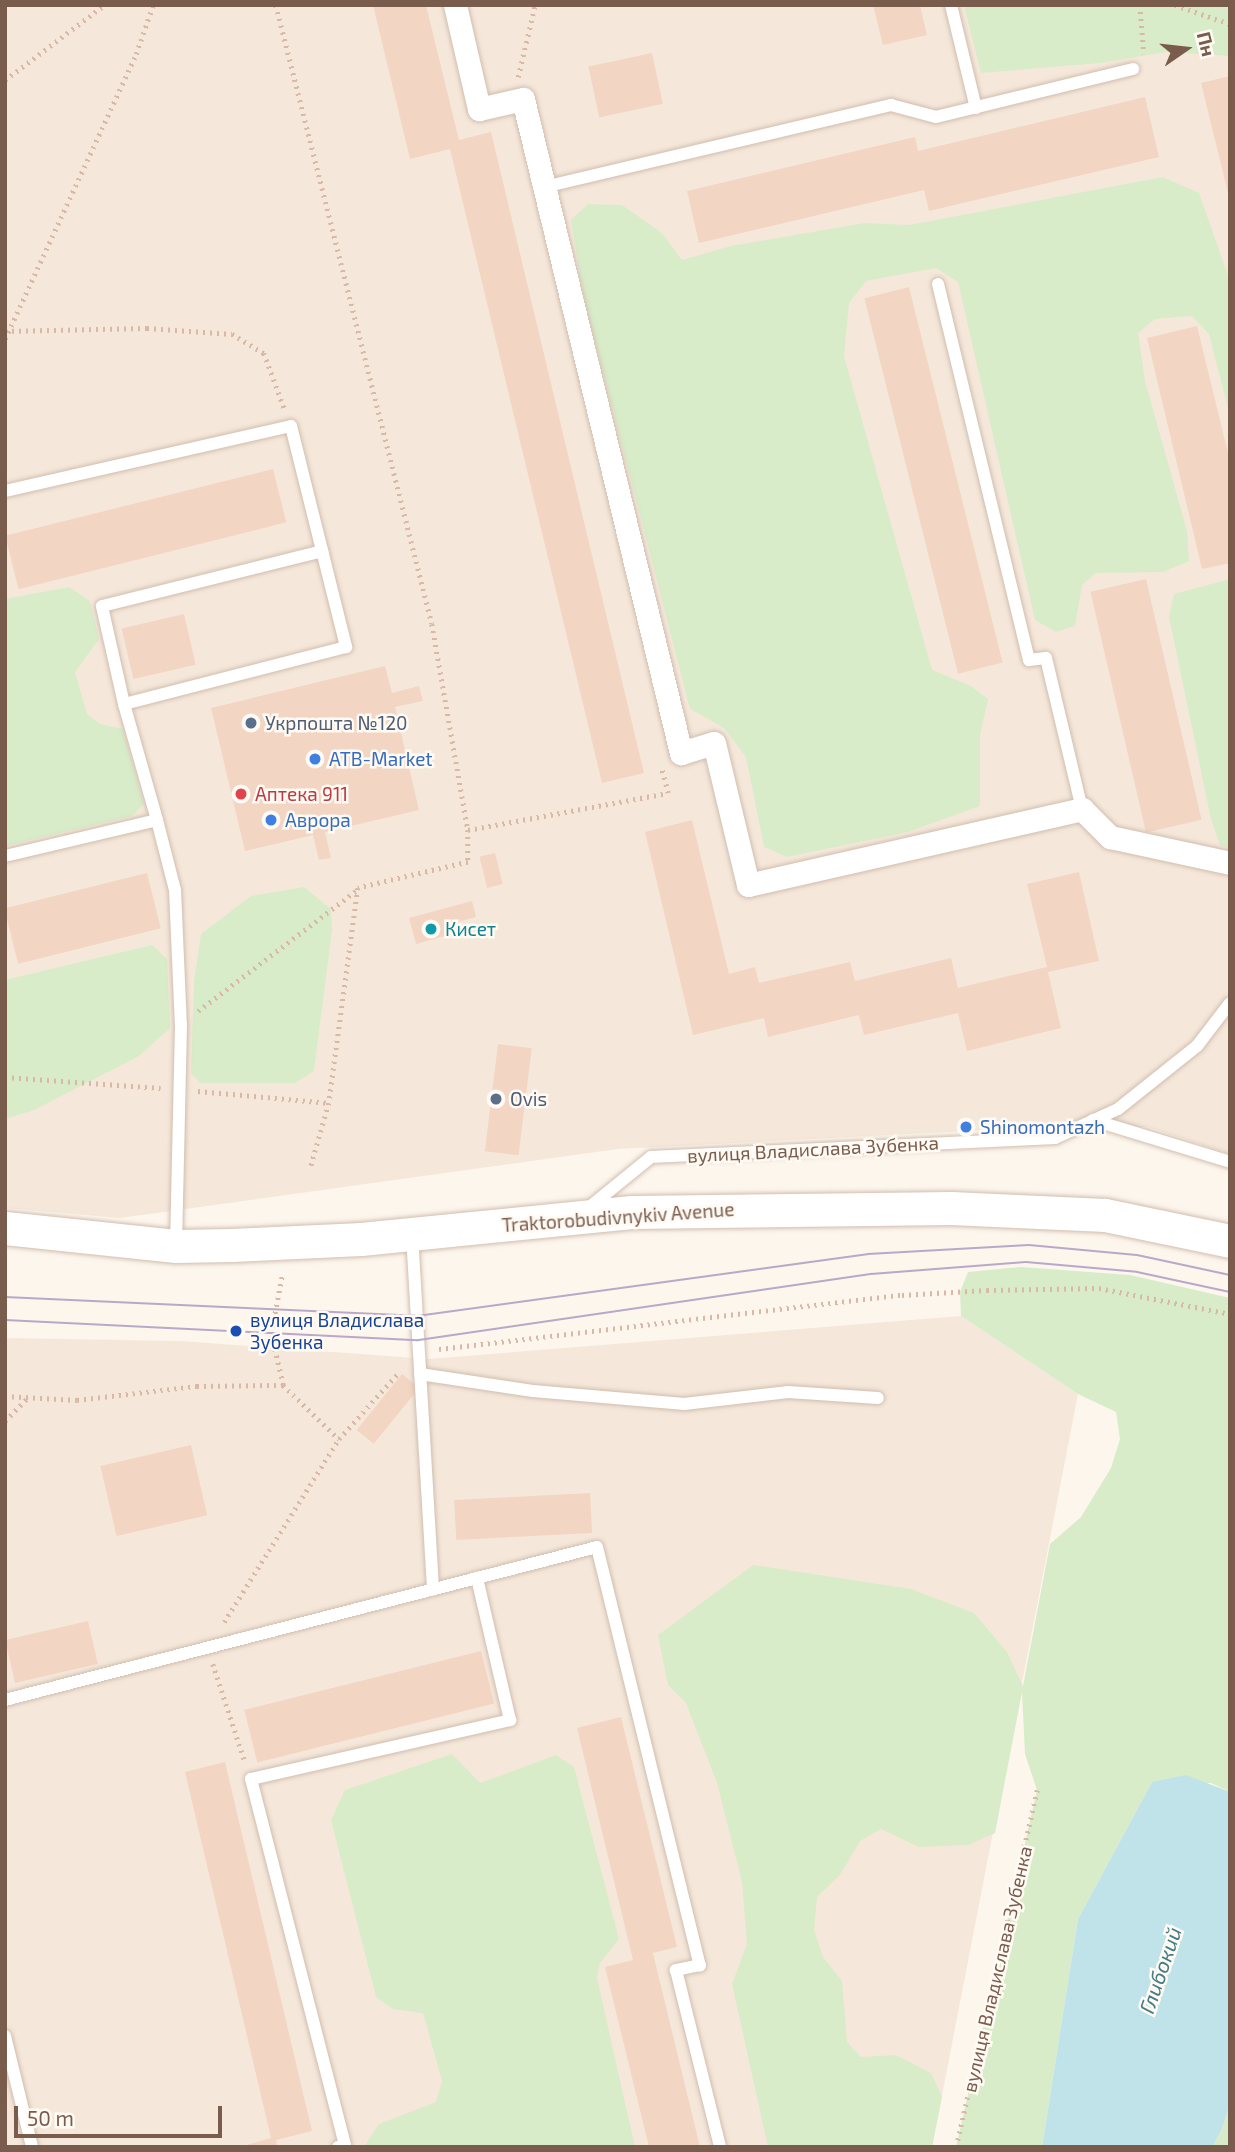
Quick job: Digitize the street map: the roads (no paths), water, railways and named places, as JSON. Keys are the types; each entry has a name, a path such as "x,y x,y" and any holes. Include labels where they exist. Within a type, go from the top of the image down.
{"main road":[{"name":"Traktorobudivnykiv Avenue","path":"5,1228 176,1246 412,1235 579,1217 716,1209 1044,1210 1142,1220 1230,1241"}],"street":[{"path":"455,5 479,109 523,99 681,753 714,743 748,885 1082,809 1110,837 1230,863"}],"lane":[{"path":"951,5 976,108"},
{"path":"544,187 891,105 936,117 1133,69"},
{"path":"938,284 1029,660 1046,658 1082,809"},
{"path":"5,491 291,426 346,647 124,704"},
{"path":"176,1246 181,1025 176,890 124,704 102,606 322,551"},
{"path":"5,856 157,820"},
{"name":"вулиця Владислава Зубенка","path":"579,1217 652,1157 1055,1138 1118,1109 1196,1046 1230,1003"},
{"path":"1093,1120 1230,1162"},
{"path":"412,1235 433,1589"},
{"path":"420,1374 533,1391 684,1404 788,1392 878,1398"},
{"path":"5,1700 597,1547 700,1965 676,1970 720,2147"},
{"path":"338,2147 345,2145 251,1779 510,1720 477,1578"},
{"path":"5,2036 32,2147"}],"water":[{"name":"Глибокий","path":"1186,1775 1230,1792 1230,2104 1222,2129 1212,2147 1042,2147 1078,1919 1152,1782"}],"tram line":[{"path":"5,1297 416,1316 868,1254 1029,1245 1137,1255 1230,1275"},
{"path":"5,1320 418,1340 871,1274 1026,1262 1137,1272 1230,1292"}],"place":[{"name":"Укрпошта №120","path":"251,723"},
{"name":"ATB-Market","path":"315,759"},
{"name":"Аптека 911","path":"241,794"},
{"name":"Аврора","path":"271,820"},
{"name":"Кисет","path":"431,929"},
{"name":"Ovis","path":"496,1099"},
{"name":"Shinomontazh","path":"966,1127"},
{"name":"вулиця Владислава Зубенка","path":"236,1331"}]}
